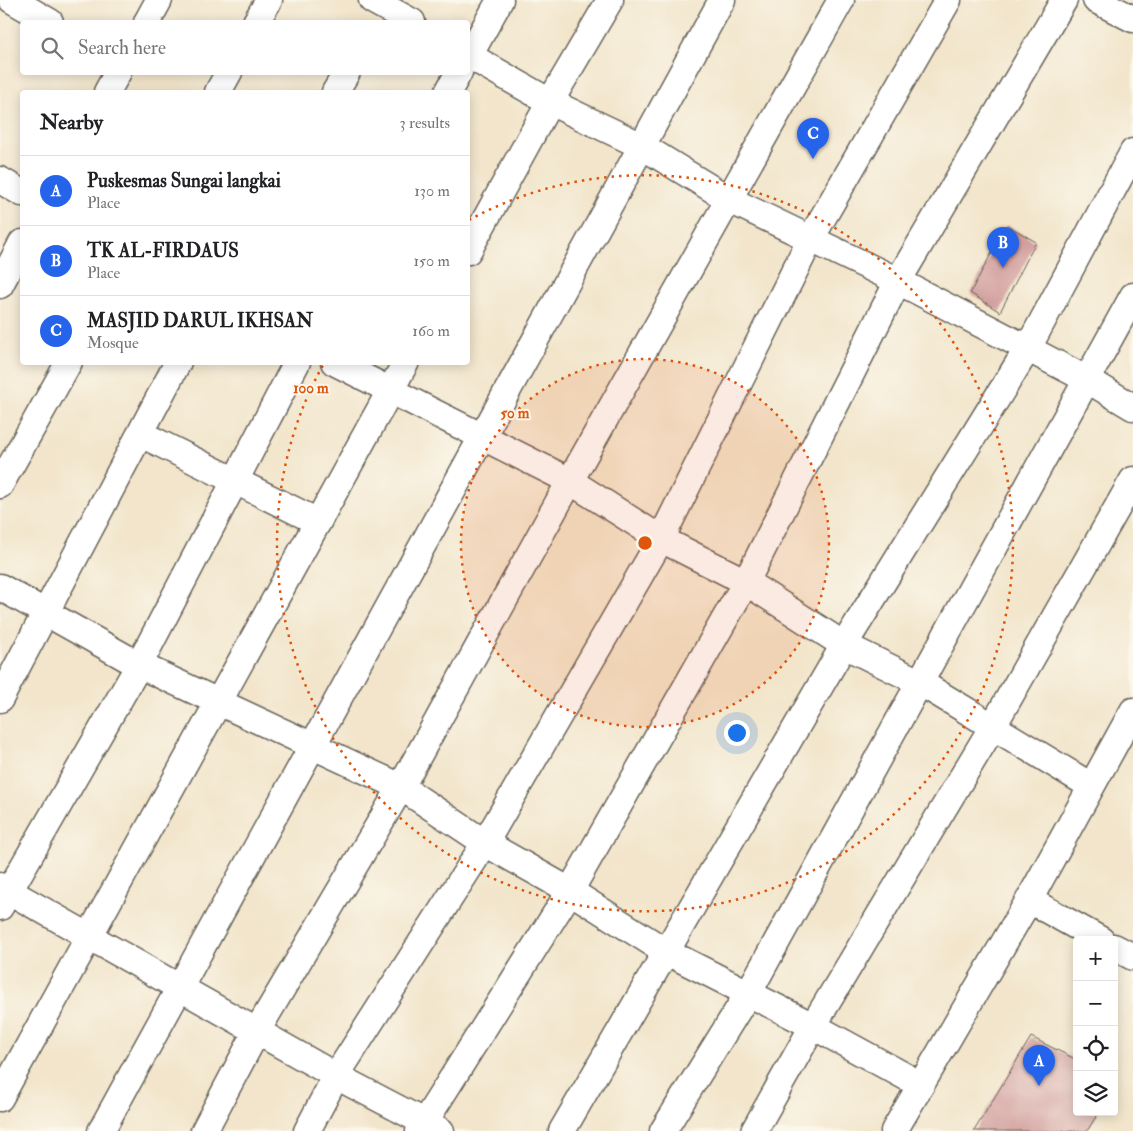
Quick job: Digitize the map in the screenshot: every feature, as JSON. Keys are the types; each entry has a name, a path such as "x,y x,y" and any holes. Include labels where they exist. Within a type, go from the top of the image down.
{"street":[{"path":"12,0 51,14"},
{"path":"147,20 159,0"},
{"path":"257,20 269,0"},
{"path":"470,53 500,0"},
{"path":"470,247 550,102 610,0"},
{"path":"102,1131 722,0"},
{"path":"204,1131 257,1031 401,787 570,481 841,0"},
{"path":"307,1131 336,1076 485,843 661,539 810,240 948,0"},
{"path":"295,365 139,665 3,895 89,936 428,1128 570,892 746,582 898,281 1064,0"},
{"path":"1096,0 1133,19"},
{"path":"381,7 408,20"},
{"path":"470,62 642,146 730,200 898,281 1088,380 1133,407"},
{"path":"108,90 116,75"},
{"path":"219,90 227,75"},
{"path":"336,90 345,75"},
{"path":"449,90 458,75"},
{"path":"562,1131 844,645 1028,348 1133,152"},
{"path":"0,180 20,192"},
{"path":"0,285 20,247"},
{"path":"663,1131 748,992 1133,296"},
{"path":"0,485 67,365"},
{"path":"0,698 176,365"},
{"path":"340,365 570,481 661,539 746,582 844,645 920,683 1091,786"},
{"path":"0,1098 404,365"},
{"path":"141,434 318,522"},
{"path":"754,1131 813,1026 993,726 1133,480"},
{"path":"0,587 139,665 401,787 485,843 570,892 665,951 813,1026 921,1085"},
{"path":"894,1131 1029,900 1133,711"},
{"path":"1029,900 1094,936"},
{"path":"1118,949 1133,957"}],"building":[{"path":"1007,225 1036,242 1000,312 970,293"},
{"path":"1031,1037 1073,1058 1073,1116 1096,1116 1087,1131 974,1131"}],"place":[{"name":"MASJID DARUL IKHSAN","path":"813,159"},
{"name":"TK AL-FIRDAUS","path":"1003,268"},
{"name":"Puskesmas Sungai langkai","path":"1039,1086"}]}
